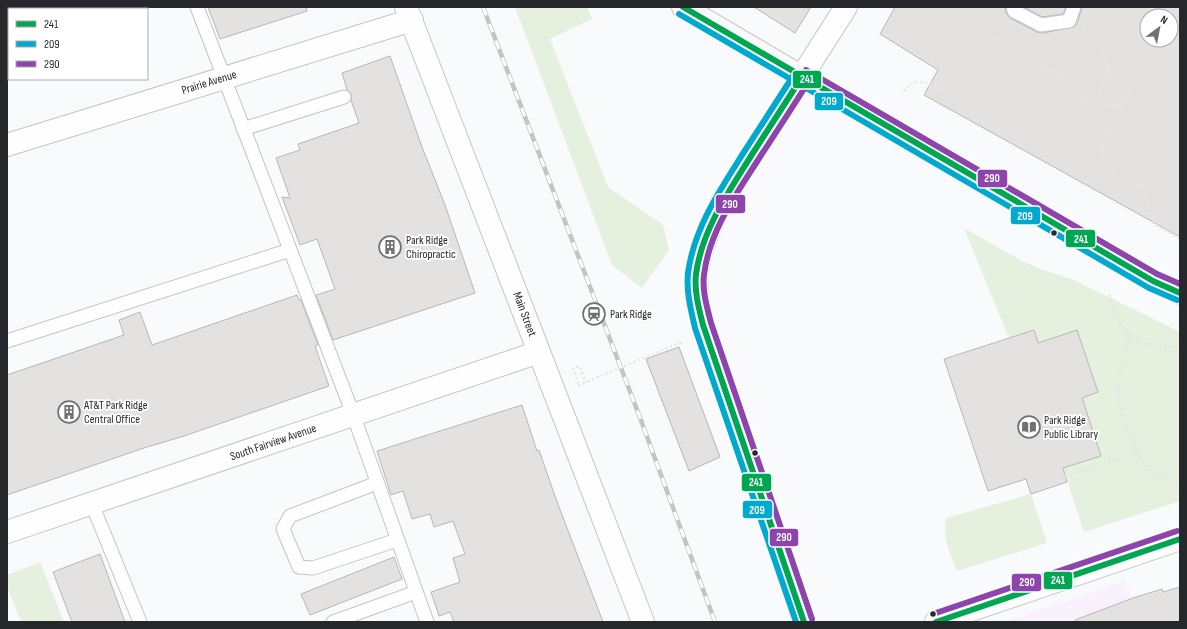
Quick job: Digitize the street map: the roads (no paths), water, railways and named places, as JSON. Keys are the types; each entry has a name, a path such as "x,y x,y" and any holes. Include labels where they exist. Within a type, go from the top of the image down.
{"main road":[{"path":"683,7 1153,281 1180,293"}],"street":[{"path":"804,622 704,325 697,302 696,275 701,252 717,211 846,7"},
{"name":"Prairie Avenue","path":"7,145 223,77 409,14"},
{"name":"Main Street","path":"409,14 643,622"},
{"name":"South Fairview Avenue","path":"7,532 539,352"},
{"path":"936,622 1180,539"}],"lane":[{"path":"196,7 353,414 427,622"},
{"path":"1013,7 1014,12 1041,25 1069,21 1074,7"},
{"path":"244,129 344,97"},
{"path":"7,341 290,250"},
{"path":"377,483 290,516 283,529 299,567 313,568 397,540"},
{"path":"92,504 140,622"},
{"path":"333,622 416,592"}],"railway":[{"path":"483,7 639,415 715,622"}],"place":[{"name":"Park Ridge Chiropractic","path":"390,247"},
{"name":"Park Ridge","path":"594,314"},
{"name":"AT&T Park Ridge Central Office","path":"69,412"},
{"name":"Park Ridge Public Library","path":"1029,427"}]}
